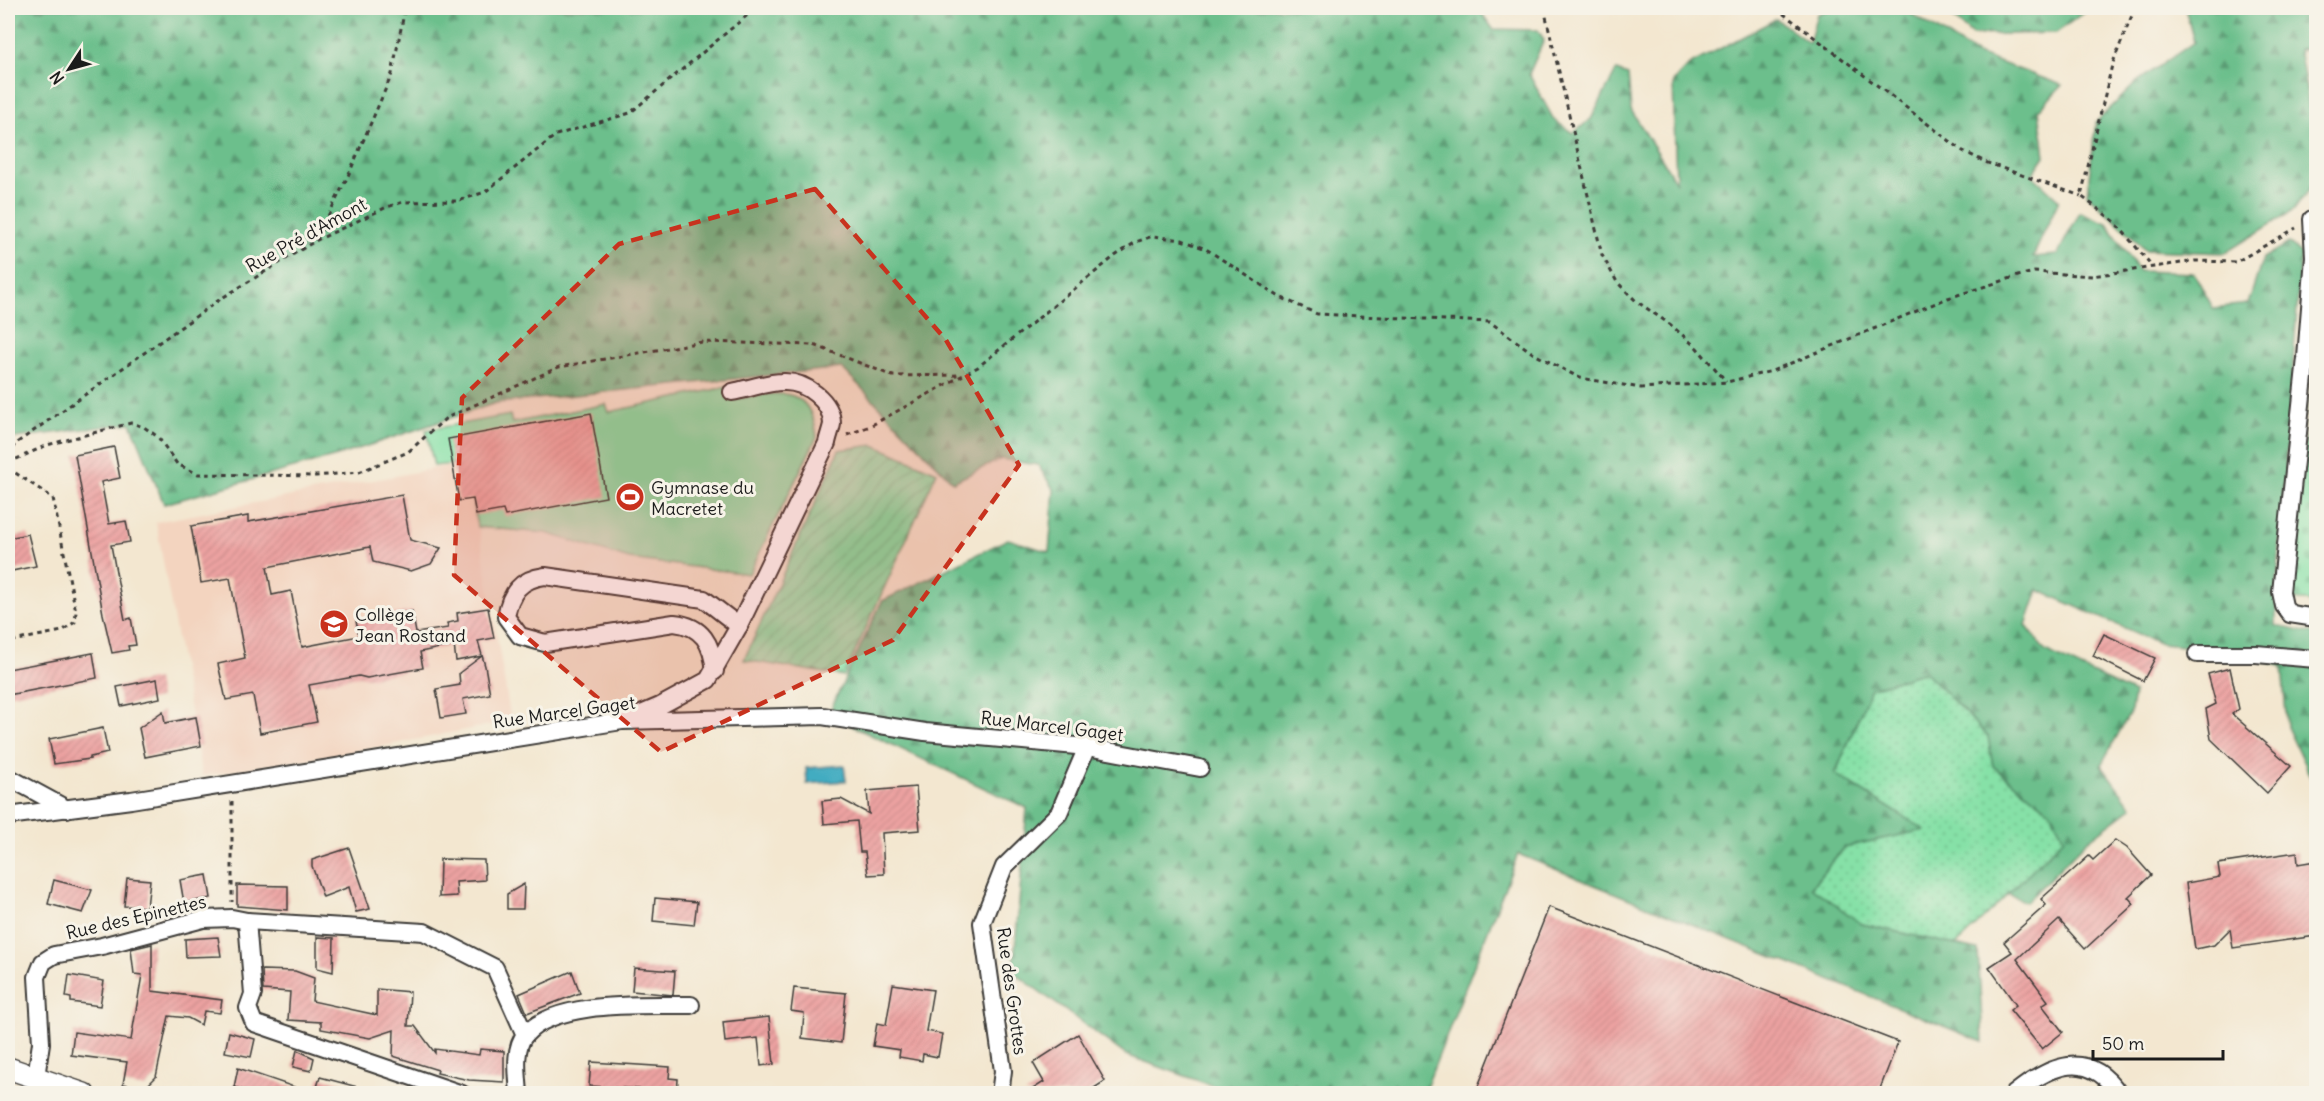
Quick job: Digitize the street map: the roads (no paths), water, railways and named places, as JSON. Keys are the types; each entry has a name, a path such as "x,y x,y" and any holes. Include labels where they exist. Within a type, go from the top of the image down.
{"main road":[{"path":"8,1068 84,1094"}],"street":[{"path":"2312,219 2314,257 2306,358 2281,592 2284,606 2290,614 2316,618"},
{"path":"622,721 660,706 708,680 739,626 827,443 832,424 828,408 815,392 801,385 784,382 732,392"},
{"path":"715,670 713,652 702,635 689,624 674,623 545,643 520,636 506,617 508,601 518,586 534,577 545,576 704,599 739,626"},
{"path":"2197,654 2256,654 2316,659"},
{"name":"Rue Marcel Gaget","path":"8,816 232,784 622,721 822,716 925,732 1087,747 1200,768"},
{"name":"Rue des Grottes","path":"1000,1094 1003,1071 982,923 1004,867 1059,813 1087,747"},
{"path":"8,777 67,809"},
{"name":"Rue des Epinettes","path":"36,1077 41,1043 37,977 43,962 54,955 102,946 203,919 240,920"},
{"path":"462,1094 254,1023 248,1008 253,994 240,920 424,932 495,968 525,1035"},
{"path":"519,1094 518,1054 525,1035 542,1023 586,1007 691,1005"},
{"path":"2014,1094 2039,1074 2063,1066 2083,1067 2104,1075 2120,1094"}],"water":[{"path":"844,765 846,781 807,784 806,768"}],"place":[{"name":"Gymnase du Macretet","path":"630,497"},
{"name":"Collège Jean Rostand","path":"334,624"}]}
